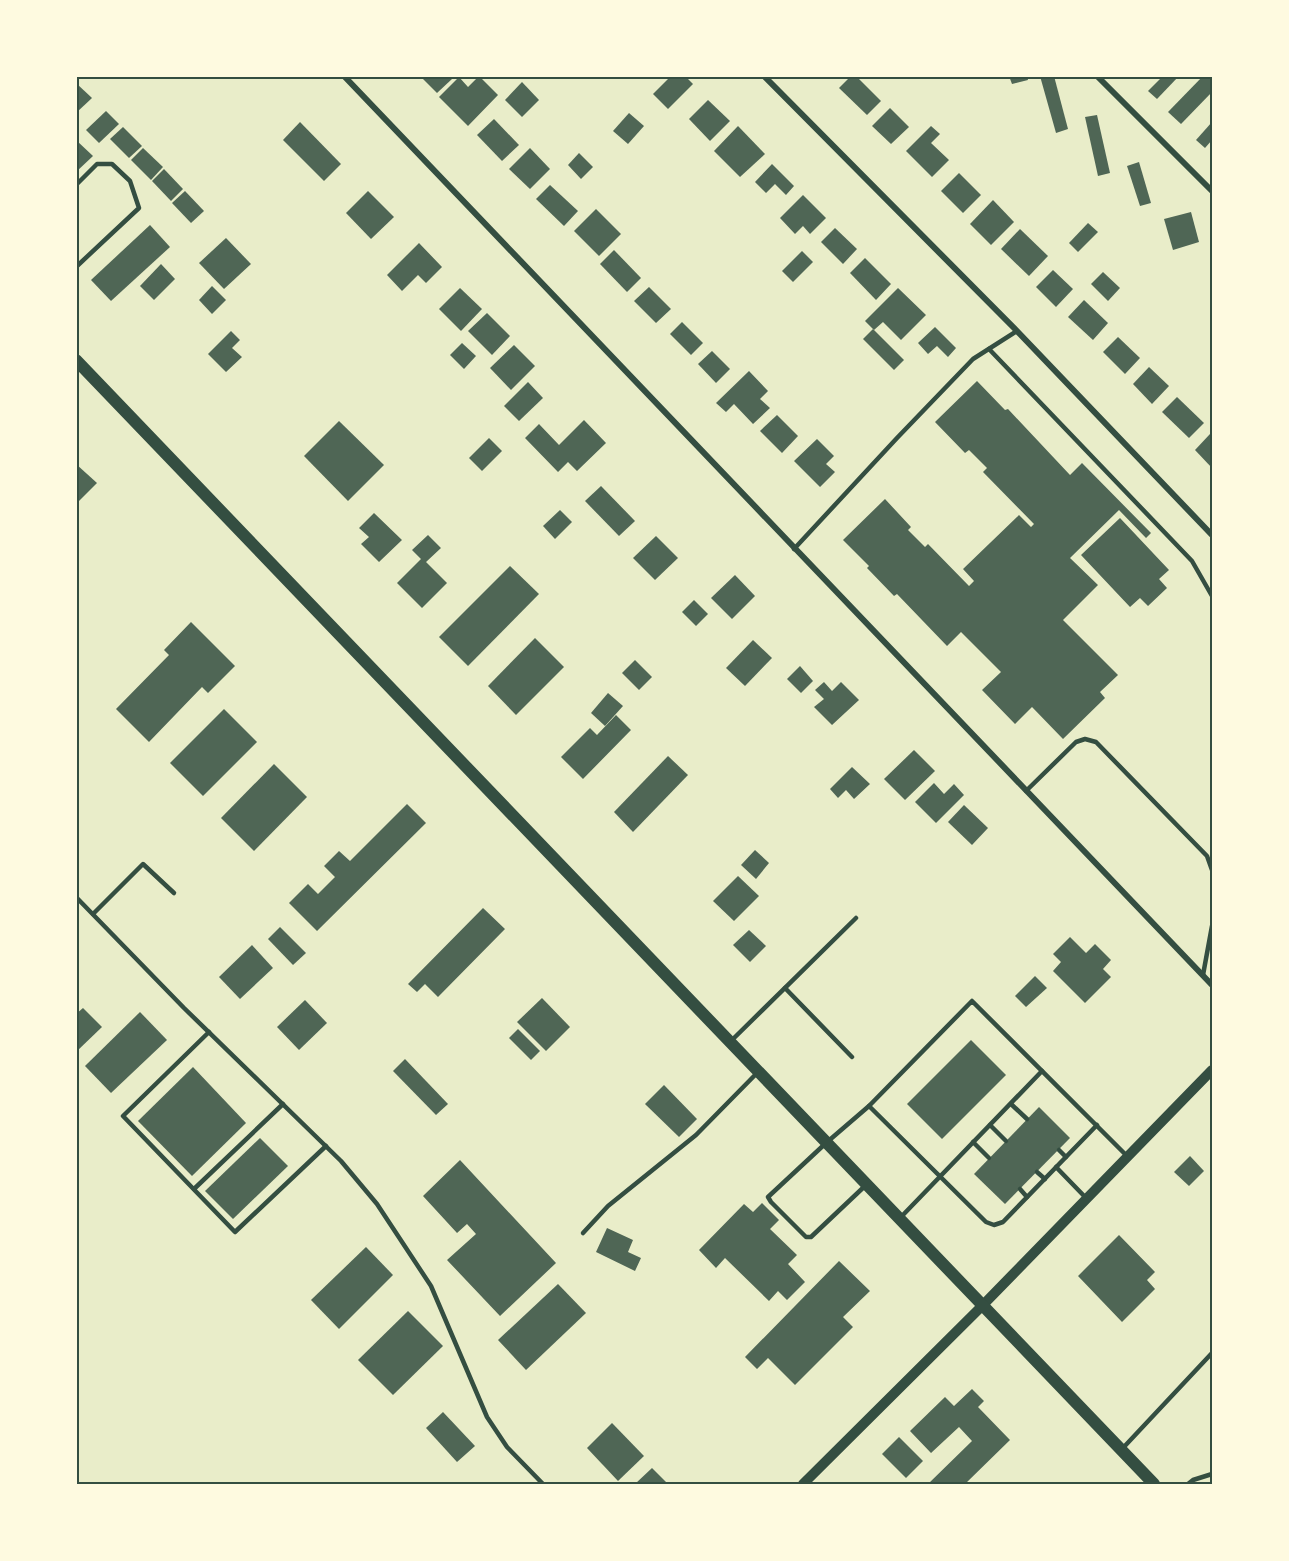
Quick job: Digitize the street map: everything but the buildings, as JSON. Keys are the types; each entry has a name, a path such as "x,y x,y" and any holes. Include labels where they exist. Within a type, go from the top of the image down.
{"main road":[{"path":"76,360 1154,1485"}],"street":[{"path":"344,76 1212,985"},
{"path":"764,76 1017,331 1212,535"},
{"path":"1097,76 1212,191"},
{"path":"802,1485 982,1306 1212,1070"}],"lane":[{"path":"76,185 97,164 112,164 130,181 139,208 76,267"},
{"path":"794,549 973,360 1017,331"},
{"path":"989,349 1192,561 1212,596"},
{"path":"1026,791 1076,742 1085,739 1096,742 1208,856 1212,870"},
{"path":"93,914 143,864 174,893"},
{"path":"76,897 341,1161 377,1204 431,1286 487,1417 507,1447 543,1485"},
{"path":"730,1042 856,918"},
{"path":"1203,975 1212,926"},
{"path":"785,988 852,1057"},
{"path":"866,1185 811,1237 806,1238 768,1197 869,1106 972,1001 1128,1157"},
{"path":"209,1032 123,1116 235,1232 326,1146"},
{"path":"899,1219 1042,1071"},
{"path":"583,1233 608,1206 696,1135 758,1072"},
{"path":"194,1189 283,1104"},
{"path":"1011,1104 1027,1119"},
{"path":"869,1106 986,1222 994,1225 1003,1222 1097,1125"},
{"path":"990,1125 1006,1141"},
{"path":"973,1142 989,1158"},
{"path":"1059,1150 1066,1157"},
{"path":"1056,1167 1087,1199"},
{"path":"1037,1172 1044,1179"},
{"path":"1020,1189 1027,1197"},
{"path":"1120,1450 1212,1353"},
{"path":"1188,1485 1193,1480 1212,1474"}]}
